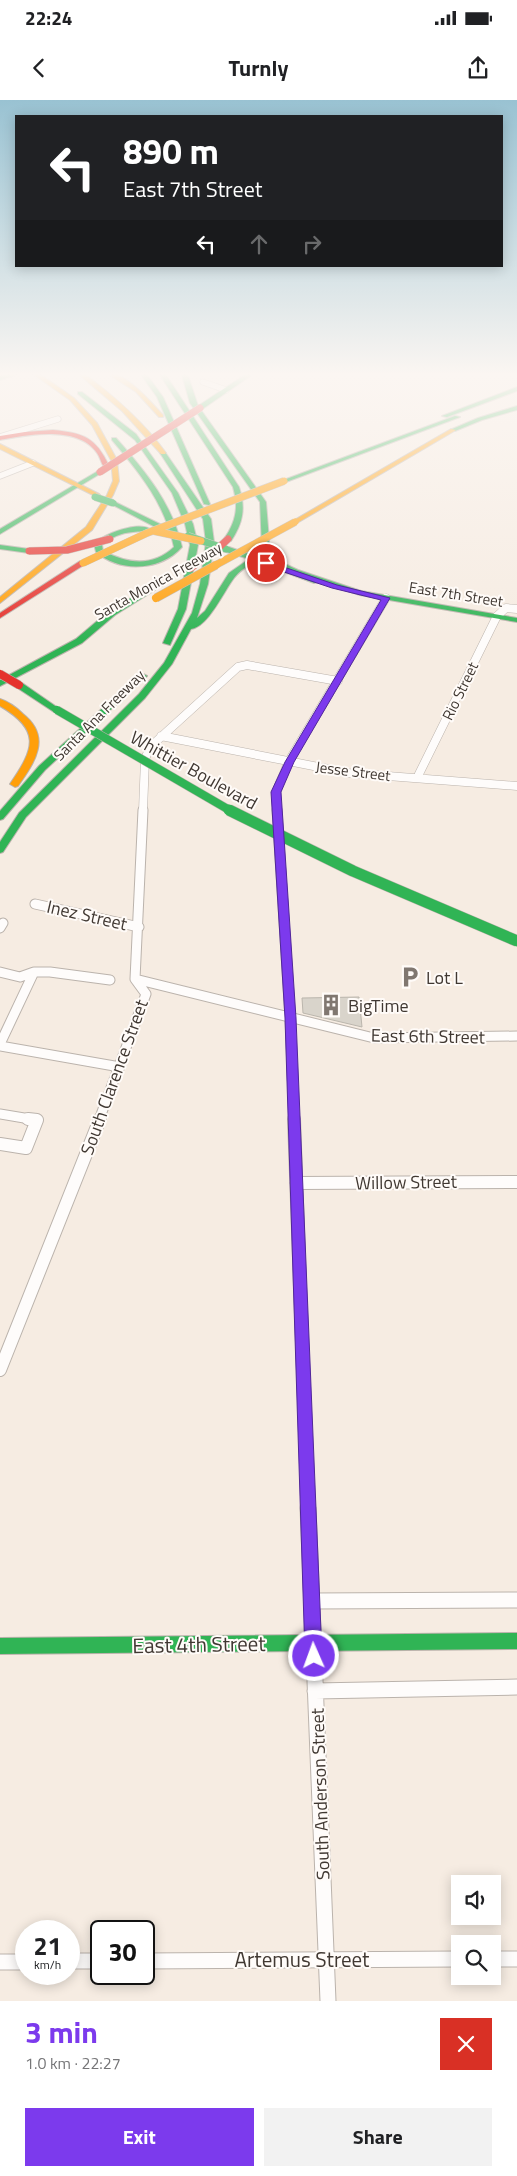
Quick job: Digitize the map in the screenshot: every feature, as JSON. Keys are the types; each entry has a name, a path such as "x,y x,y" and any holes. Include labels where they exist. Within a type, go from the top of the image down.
{"main road":[{"name":"East 7th Street","path":"29,461 166,529 201,541 227,544 253,559 317,581 386,598 517,620"},
{"path":"103,499 108,476 104,461"},
{"path":"0,601 89,528 103,499 116,481 114,461"},
{"path":"0,532 118,461"},
{"path":"131,461 155,490 170,515 177,536 178,540 178,547 174,553 152,563 133,564 116,562 100,552 98,544 110,535 126,530 146,530 177,536 201,541"},
{"name":"Santa Ana Freeway","path":"0,817 42,768 134,686 160,653 182,609 194,545 187,518 175,493 152,461"},
{"name":"Santa Ana Freeway","path":"0,850 22,815 142,696 168,664 196,613 204,584 210,542 207,520 169,461"},
{"path":"188,461 208,506 207,520"},
{"path":"0,683 79,641 112,612 159,586 227,544 241,516 242,502 236,487 218,461"},
{"path":"233,461 263,502 267,514 264,537 266,554 282,566 317,581"},
{"path":"323,467 335,461"},
{"path":"0,616 83,563 130,540 340,461"},
{"name":"Santa Monica Freeway","path":"79,641 295,522 399,461"},
{"path":"51,502 76,496 103,499"},
{"path":"0,547 28,551 67,550 90,545 218,506"},
{"path":"186,632 208,612 232,575 253,559"},
{"name":"Whittier Boulevard","path":"0,674 162,774 259,826 359,874 517,941"},
{"path":"0,702 28,719 34,732 36,744 34,755 28,767 0,803"},
{"name":"East 4th Street","path":"0,1646 517,1642"}],"street":[{"path":"0,476 33,463"},
{"name":"South Anderson Street","path":"328,2001 290,1018 276,792 290,762 386,598"},
{"name":"Rio Street","path":"417,778 497,616 506,608 517,609"},
{"name":"South Clarence Street","path":"0,1370 120,1067 146,994 135,979 146,759 150,747 238,667 243,665 338,681"},
{"name":"Jesse Street","path":"161,736 349,773 517,786"},
{"name":"Inez Street","path":"35,904 139,927"},
{"path":"0,972 20,977 34,972 50,972 110,980"},
{"path":"34,972 0,1045 120,1067"},
{"name":"East 6th Street","path":"135,979 374,1038 517,1036"},
{"path":"0,1114 37,1120 26,1148 0,1144"},
{"name":"Willow Street","path":"296,1184 517,1182"},
{"path":"312,1601 517,1600"},
{"path":"315,1691 517,1687"},
{"name":"Artemus Street","path":"155,1960 451,1959"},
{"path":"501,1959 517,1959"},
{"path":"0,1962 15,1962"}],"building":[{"name":"BigTime","path":"359,997 362,1027 303,1013 302,998"}],"traffic: fast":[{"path":"132,461 154,488 162,502 169,516 178,547 161,560 141,564 120,561 100,552 98,544 109,537 127,531 146,529"},
{"path":"152,461 175,493 189,524 194,545 182,609 167,643"},
{"path":"0,850 22,815 142,696 168,664 196,613 204,584 210,542 207,519 168,461"},
{"path":"188,461 207,504"},
{"path":"219,461 236,487 240,501 240,514 236,527 228,539"},
{"path":"234,461 263,502 267,554 282,566 317,581"},
{"path":"284,481 339,461"},
{"path":"0,532 100,472"},
{"path":"95,497 113,503"},
{"path":"113,503 166,529"},
{"path":"188,536 226,549"},
{"path":"0,547 29,551"},
{"path":"226,549 360,593 517,620"},
{"path":"192,627 208,612 232,575 253,559"},
{"path":"0,683 79,641 112,613 159,585"},
{"path":"0,817 42,768 143,676"},
{"path":"19,685 57,710"},
{"path":"57,710 181,783 289,841 386,886 517,941"},
{"path":"0,1646 517,1641"}],"traffic: slow":[{"path":"29,461 97,495"},
{"path":"0,601 89,528 110,495 116,481 114,461"},
{"path":"295,522 400,461"},
{"path":"83,563 147,533 284,481"},
{"path":"156,598 295,522"},
{"path":"154,531 201,541"},
{"path":"0,702 25,719 34,737 31,758 15,784"}],"traffic: jam":[{"path":"104,461 106,466"},
{"path":"100,472 118,461"},
{"path":"29,551 67,550 110,539"},
{"path":"190,568 213,553 228,539"},
{"path":"0,616 83,563"},
{"path":"0,674 19,685"}],"place":[{"name":"Lot L","path":"410,977"},
{"name":"BigTime","path":"331,1005"}],"route":[{"path":"266,563 335,586 386,598 280,779 276,792 290,1018 314,1656"}]}
